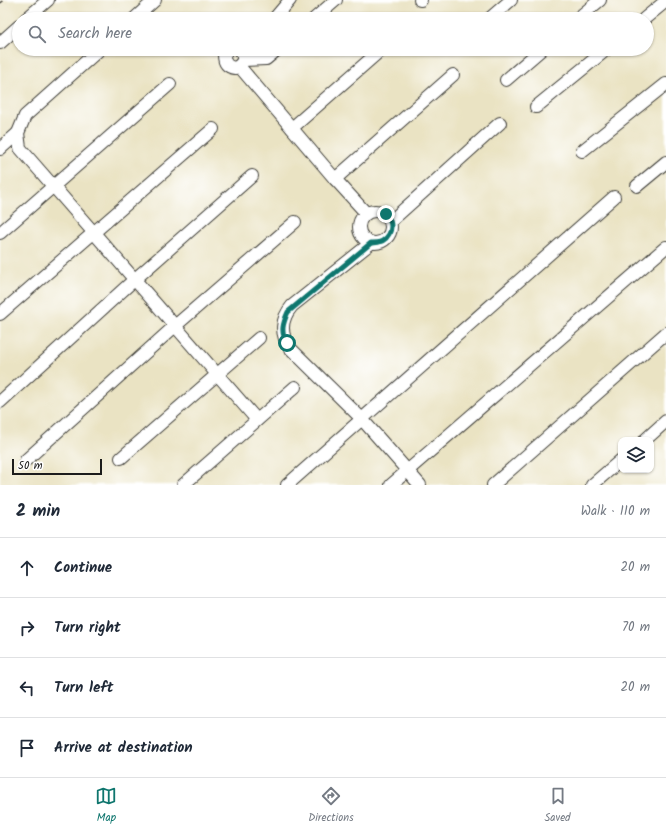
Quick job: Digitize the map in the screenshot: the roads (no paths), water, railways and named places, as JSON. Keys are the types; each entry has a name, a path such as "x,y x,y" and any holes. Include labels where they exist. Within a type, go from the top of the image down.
{"street":[{"path":"34,12 48,0"},
{"path":"142,12 155,0"},
{"path":"280,12 290,0"},
{"path":"322,12 336,0"},
{"path":"497,12 511,0"},
{"path":"585,12 600,0"},
{"path":"653,12 666,1"},
{"path":"0,43 12,32"},
{"path":"92,56 29,112 22,121 18,133 18,143 23,153 257,420"},
{"path":"224,56 225,63 231,67 239,56"},
{"path":"241,56 292,128 366,213"},
{"path":"246,56 266,59 270,56"},
{"path":"292,128 374,56"},
{"path":"506,80 534,56"},
{"path":"536,107 598,56"},
{"path":"335,179 453,75"},
{"path":"0,233 170,84"},
{"path":"582,151 666,84"},
{"path":"391,221 500,123"},
{"path":"0,314 213,129"},
{"path":"0,149 18,133"},
{"path":"637,186 666,162"},
{"path":"0,402 134,280 252,176"},
{"path":"287,485 361,418 614,197"},
{"path":"371,243 362,237 359,227 362,217 366,213 376,210 386,214 391,221 392,230 386,240 371,243 292,306 282,327 284,338 290,348 361,418 420,485"},
{"path":"26,460 175,326 295,222"},
{"path":"391,485 666,248"},
{"path":"493,485 666,333"},
{"path":"121,458 259,338"},
{"path":"183,485 295,387"},
{"path":"648,437 666,422"},
{"path":"592,485 618,463"}]}
